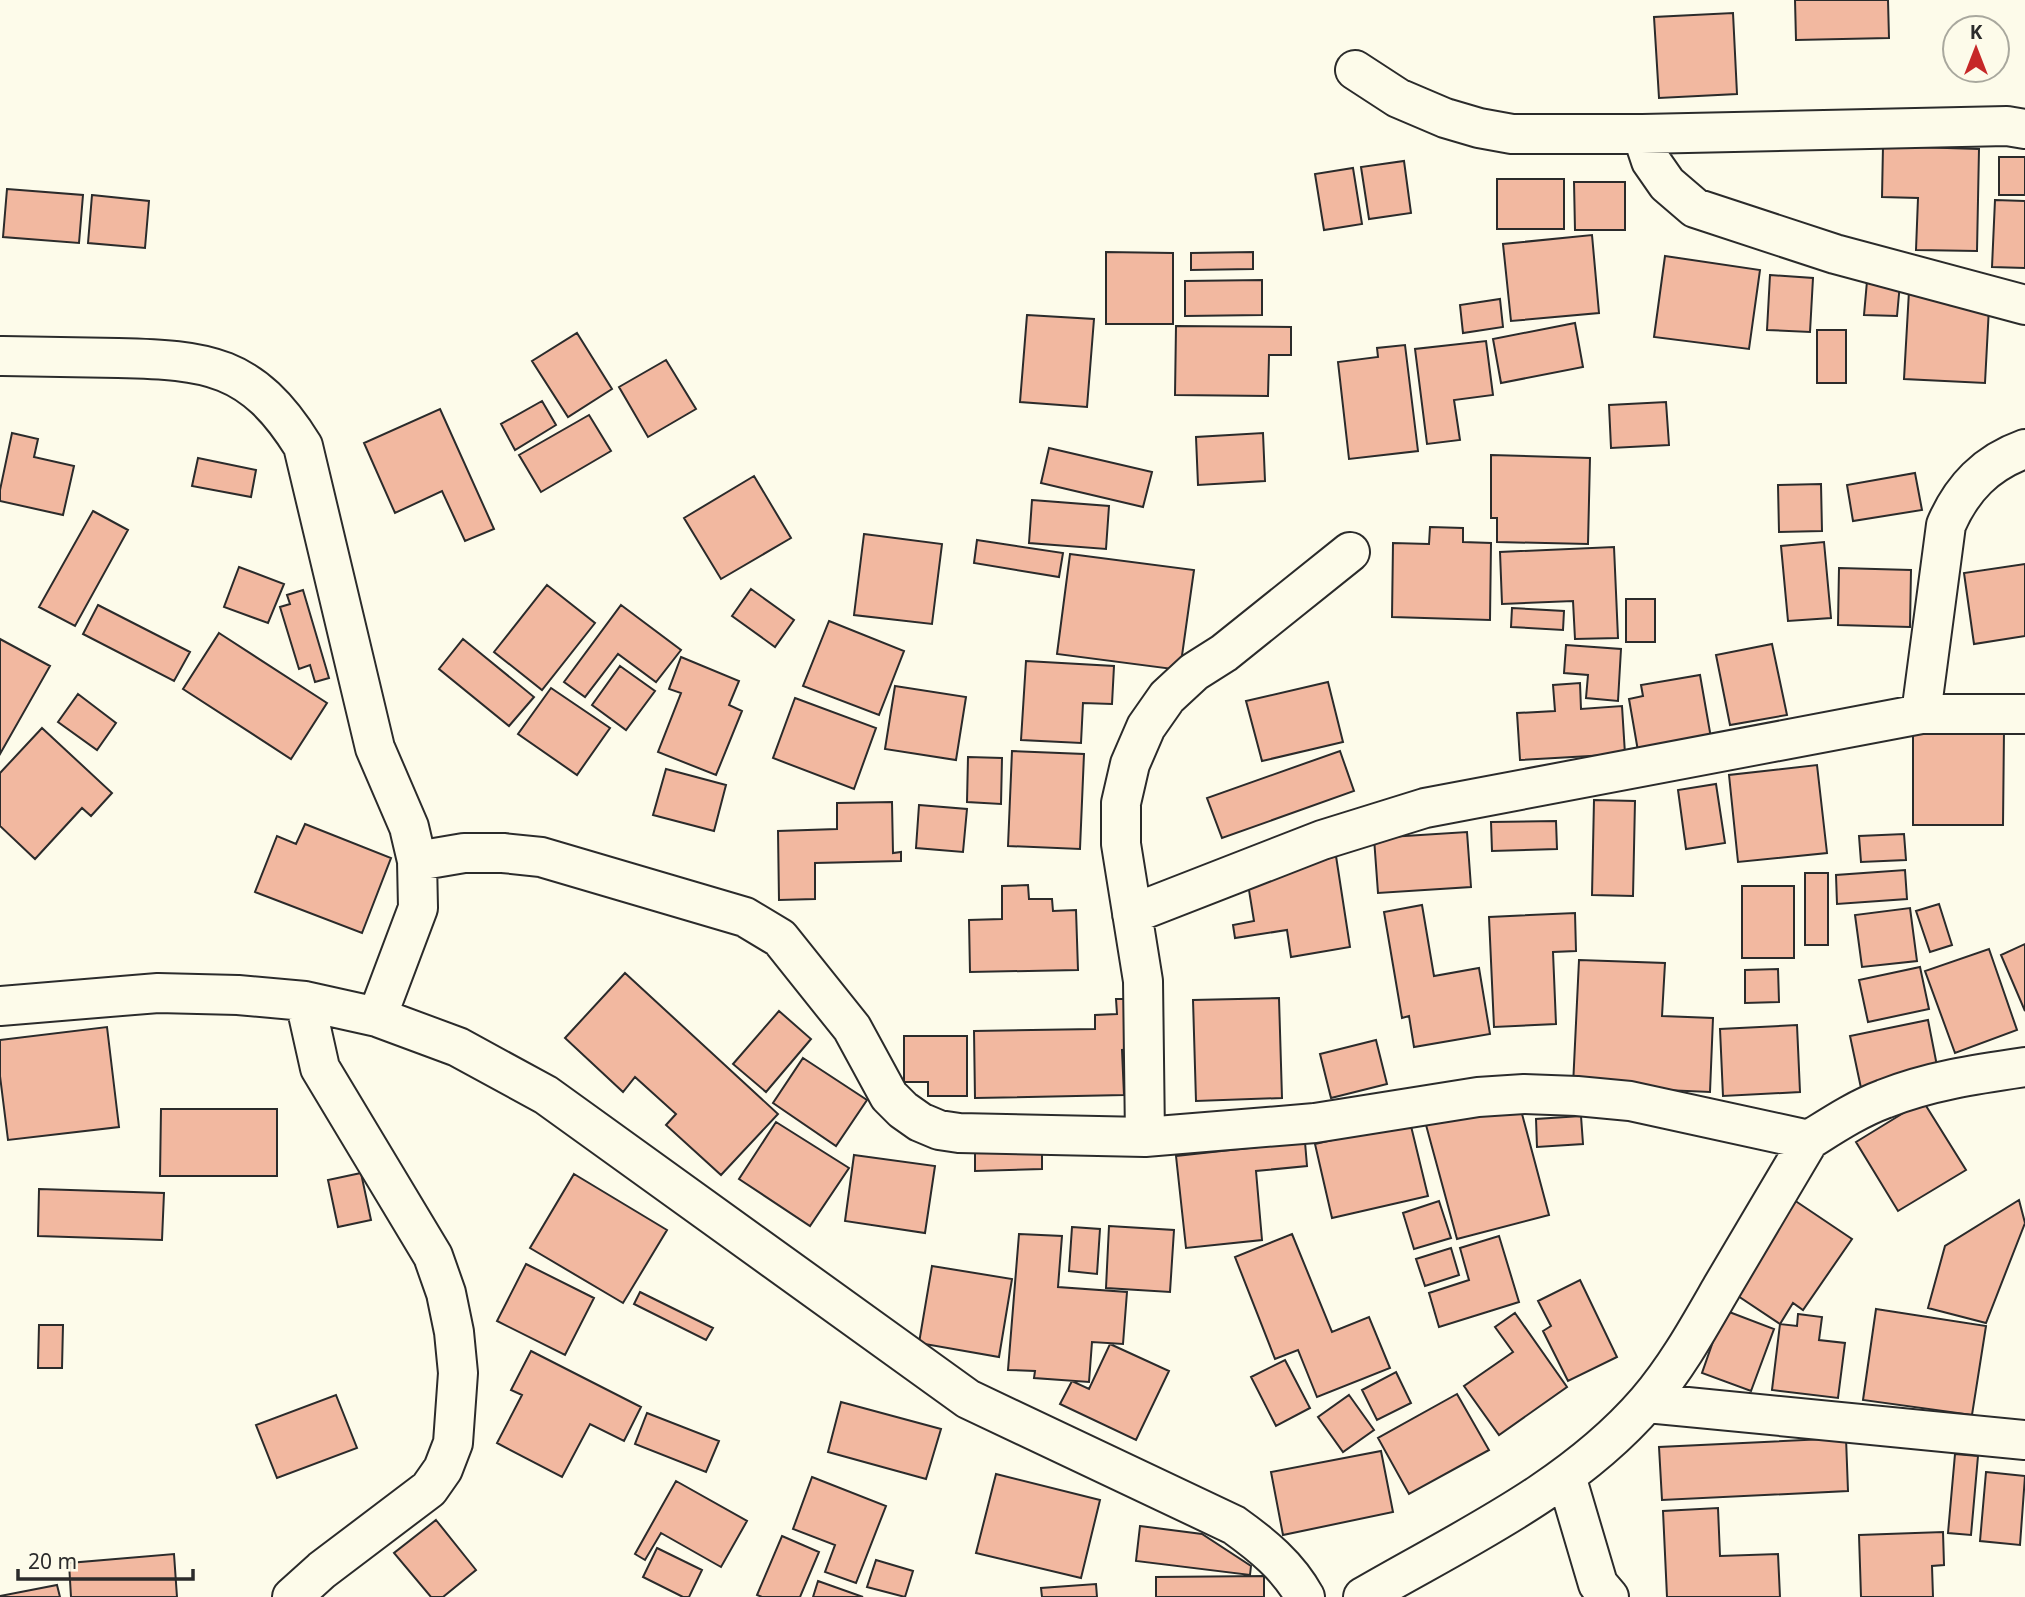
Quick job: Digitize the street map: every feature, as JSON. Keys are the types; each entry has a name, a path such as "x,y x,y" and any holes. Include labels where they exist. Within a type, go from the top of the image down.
{"street":[{"path":"1355,70 1398,98 1445,118 1512,134 1642,134 2007,126 2025,129"},
{"path":"1642,134 1651,161 1667,184 1695,208 1835,254 2025,305"},
{"path":"0,356 190,361 219,369 245,382 268,399 288,421 303,446 375,748 409,827 417,862 418,908 377,1017"},
{"path":"1921,714 1946,525 1955,505 1975,479 2001,459 2025,449"},
{"path":"1145,1137 1143,981 1121,844 1121,803 1130,764 1146,727 1167,697 1194,672 1224,653 1350,552"},
{"path":"1132,914 1322,840 1425,808 1921,714 2025,714"},
{"path":"417,862 464,853 541,857 745,917 780,938 852,1028 888,1096 920,1122 939,1130 959,1133 1145,1137 1315,1123 1478,1097 1524,1094 1630,1101 1809,1140"},
{"path":"0,1006 158,993 238,995 305,1001 377,1017 458,1047 546,1095 968,1399 1234,1525 1268,1550 1297,1582 1305,1597"},
{"path":"292,1597 322,1570 429,1489 443,1469 453,1443 458,1373 454,1332 433,1256 320,1068 305,1001"},
{"path":"1363,1597 1519,1507 1566,1476 1608,1441 1647,1403 1681,1357 1809,1140 1844,1118 1928,1084 2025,1067"},
{"path":"1647,1403 2025,1440"},
{"path":"1566,1476 1598,1584 1609,1597"}],"building":[{"path":"1795,0 1888,0 1889,38 1796,40"},
{"path":"1733,13 1737,94 1659,98 1654,17"},
{"path":"1883,146 1979,149 1977,251 1916,250 1918,198 1882,197"},
{"path":"1999,157 2025,157 2025,195 1999,195"},
{"path":"1404,161 1411,213 1369,219 1361,167"},
{"path":"1353,168 1362,224 1324,230 1315,174"},
{"path":"1497,179 1564,179 1564,229 1497,229"},
{"path":"1574,182 1625,182 1625,230 1575,230"},
{"path":"7,189 83,195 79,243 3,237"},
{"path":"92,195 149,201 145,248 88,243"},
{"path":"1995,200 2025,201 2025,268 1992,267"},
{"path":"1592,235 1599,313 1511,321 1503,244"},
{"path":"1106,252 1173,253 1173,324 1106,324"},
{"path":"1253,252 1253,269 1191,270 1191,253"},
{"path":"1665,256 1760,270 1749,349 1654,337"},
{"path":"1770,275 1813,278 1810,332 1767,330"},
{"path":"1262,280 1262,315 1185,316 1185,281"},
{"path":"1867,281 1900,283 1897,316 1864,315"},
{"path":"1909,291 1949,293 1949,305 1989,307 1985,383 1904,379"},
{"path":"1500,299 1503,327 1463,333 1460,305"},
{"path":"1027,315 1094,319 1087,407 1020,402"},
{"path":"1575,323 1583,367 1501,383 1493,339"},
{"path":"1176,326 1291,327 1291,355 1269,355 1268,396 1175,395"},
{"path":"1817,330 1846,330 1846,383 1817,383"},
{"path":"577,333 612,389 568,417 532,361"},
{"path":"1486,341 1493,395 1454,400 1460,440 1427,444 1415,349"},
{"path":"1405,345 1418,451 1349,459 1338,362 1378,357 1377,348"},
{"path":"666,360 696,409 648,437 619,387"},
{"path":"542,401 556,425 515,450 501,424"},
{"path":"1666,402 1669,445 1611,448 1609,405"},
{"path":"440,409 494,529 465,541 442,491 395,513 364,443"},
{"path":"589,415 611,451 541,492 519,455"},
{"path":"12,433 38,439 34,457 74,466 63,515 0,501"},
{"path":"1263,433 1265,481 1198,485 1196,437"},
{"path":"1049,448 1152,472 1143,507 1041,483"},
{"path":"1491,455 1590,458 1588,544 1497,542 1497,518 1491,518"},
{"path":"198,458 256,470 251,497 192,486"},
{"path":"1915,473 1922,510 1853,521 1847,485"},
{"path":"754,476 791,538 721,579 684,518"},
{"path":"1821,484 1822,531 1779,532 1778,485"},
{"path":"1032,500 1109,506 1106,549 1029,543"},
{"path":"93,511 128,530 75,626 39,607"},
{"path":"1430,527 1463,528 1463,542 1491,543 1490,620 1392,617 1393,543 1429,544"},
{"path":"864,534 942,544 932,624 854,615"},
{"path":"977,540 1063,553 1059,577 974,563"},
{"path":"1824,542 1831,618 1788,621 1781,546"},
{"path":"1614,547 1618,638 1575,639 1573,601 1502,604 1500,552"},
{"path":"1070,554 1194,570 1180,670 1057,654"},
{"path":"2025,564 2025,636 1974,644 1964,573"},
{"path":"239,567 284,584 268,623 224,607"},
{"path":"1839,568 1911,570 1910,627 1838,625"},
{"path":"547,585 595,623 542,690 494,652"},
{"path":"751,589 794,620 775,647 732,616"},
{"path":"303,590 329,678 315,682 310,665 299,669 280,607 290,604 287,595"},
{"path":"1626,599 1655,599 1655,642 1626,642"},
{"path":"98,605 190,652 174,681 83,634"},
{"path":"621,605 681,650 656,682 618,654 585,697 564,682"},
{"path":"1512,608 1564,611 1563,630 1511,627"},
{"path":"829,621 904,651 879,715 803,686"},
{"path":"219,633 327,703 291,759 183,689"},
{"path":"0,639 50,666 0,754"},
{"path":"463,639 534,697 509,726 439,669"},
{"path":"1772,644 1787,715 1730,725 1716,655"},
{"path":"1566,645 1621,649 1618,701 1586,698 1588,675 1564,673"},
{"path":"681,657 739,681 729,705 742,711 716,775 658,752 681,693 669,689"},
{"path":"1026,661 1114,666 1112,704 1083,703 1081,743 1021,740"},
{"path":"620,666 655,691 626,730 592,705"},
{"path":"1700,675 1711,738 1638,751 1629,699 1643,696 1641,685"},
{"path":"1328,682 1343,742 1262,761 1246,701"},
{"path":"1580,683 1581,709 1622,706 1625,754 1520,760 1517,713 1555,711 1553,685"},
{"path":"895,686 966,697 956,760 885,749"},
{"path":"551,688 610,728 577,775 518,734"},
{"path":"78,694 116,723 97,750 58,722"},
{"path":"795,698 876,728 854,789 773,758"},
{"path":"42,728 112,793 91,816 82,808 35,859 0,826 0,773"},
{"path":"1913,729 2004,730 2003,825 1913,825"},
{"path":"1012,751 1084,754 1080,849 1008,846"},
{"path":"1340,751 1354,791 1222,838 1207,798"},
{"path":"968,757 1002,758 1001,804 967,802"},
{"path":"1817,765 1827,853 1738,862 1729,775"},
{"path":"666,769 726,785 714,831 653,815"},
{"path":"1716,784 1725,843 1686,849 1678,790"},
{"path":"1594,800 1635,801 1633,896 1592,895"},
{"path":"892,802 893,853 901,852 901,861 815,863 815,899 779,900 778,831 837,829 837,803"},
{"path":"919,805 967,809 963,852 916,848"},
{"path":"1556,821 1557,849 1492,851 1491,822"},
{"path":"305,824 391,858 362,933 255,892 277,836 296,844"},
{"path":"1467,832 1471,887 1378,893 1374,838"},
{"path":"1904,834 1906,860 1861,862 1859,836"},
{"path":"1336,856 1350,947 1291,957 1287,930 1235,938 1233,925 1254,921 1248,884"},
{"path":"1905,870 1907,899 1837,904 1836,875"},
{"path":"1805,873 1828,873 1828,945 1805,945"},
{"path":"1028,885 1029,899 1052,899 1053,911 1076,910 1078,970 970,972 969,920 1002,919 1002,886"},
{"path":"1742,886 1794,886 1794,958 1742,958"},
{"path":"1939,904 1952,945 1930,952 1916,911"},
{"path":"1422,905 1434,976 1479,968 1490,1034 1414,1047 1409,1016 1402,1018 1384,912"},
{"path":"1910,908 1917,961 1862,967 1855,915"},
{"path":"1575,913 1576,951 1553,952 1556,1024 1494,1027 1489,917"},
{"path":"2025,944 2025,1011 2001,955"},
{"path":"1989,949 2017,1030 1955,1053 1925,971"},
{"path":"1579,960 1665,963 1662,1016 1713,1018 1710,1092 1573,1086"},
{"path":"1920,967 1929,1009 1868,1022 1859,980"},
{"path":"1778,969 1779,1002 1745,1003 1745,970"},
{"path":"625,973 778,1114 721,1175 666,1125 676,1114 635,1077 623,1092 565,1038"},
{"path":"1279,998 1282,1098 1196,1101 1193,1000"},
{"path":"1116,999 1133,999 1134,1049 1122,1050 1124,1095 975,1098 974,1031 1095,1029 1095,1015 1117,1014"},
{"path":"779,1011 811,1039 766,1092 733,1064"},
{"path":"1928,1020 1938,1071 1861,1088 1850,1036"},
{"path":"1797,1025 1800,1092 1723,1096 1720,1029"},
{"path":"107,1027 119,1127 8,1140 0,1076 0,1040"},
{"path":"904,1036 967,1036 967,1096 928,1096 928,1082 904,1082"},
{"path":"1376,1040 1387,1084 1331,1098 1320,1054"},
{"path":"803,1058 867,1100 836,1146 773,1103"},
{"path":"1518,1099 1549,1215 1457,1239 1426,1125"},
{"path":"1923,1101 1966,1170 1898,1211 1856,1142"},
{"path":"161,1109 277,1109 277,1176 160,1176"},
{"path":"1581,1116 1583,1144 1537,1147 1536,1119"},
{"path":"776,1122 849,1168 810,1226 739,1179"},
{"path":"1410,1122 1428,1196 1332,1218 1315,1144"},
{"path":"1305,1142 1307,1166 1256,1171 1262,1240 1186,1248 1176,1156"},
{"path":"1042,1151 1042,1169 975,1171 975,1152"},
{"path":"854,1155 935,1166 925,1233 845,1221"},
{"path":"361,1173 371,1220 338,1227 328,1180"},
{"path":"574,1174 667,1230 623,1303 530,1248"},
{"path":"39,1189 164,1193 162,1240 38,1236"},
{"path":"1794,1200 1852,1239 1803,1310 1793,1303 1780,1324 1732,1292"},
{"path":"2019,1200 2025,1223 1986,1323 1928,1308 1945,1246"},
{"path":"1439,1201 1451,1238 1414,1249 1403,1213"},
{"path":"1109,1226 1174,1230 1170,1292 1106,1288"},
{"path":"1072,1227 1100,1229 1097,1274 1069,1271"},
{"path":"1019,1234 1062,1236 1058,1287 1127,1292 1123,1344 1092,1342 1089,1382 1034,1378 1035,1371 1008,1370"},
{"path":"1292,1234 1332,1332 1369,1317 1390,1368 1317,1397 1298,1350 1275,1359 1235,1257"},
{"path":"1499,1236 1519,1302 1439,1327 1429,1293 1469,1280 1460,1248"},
{"path":"1451,1248 1459,1275 1425,1286 1416,1259"},
{"path":"526,1264 594,1298 565,1355 497,1321"},
{"path":"932,1266 1012,1279 999,1357 919,1343"},
{"path":"1580,1280 1617,1357 1568,1381 1543,1331 1551,1326 1538,1301"},
{"path":"640,1292 713,1328 706,1340 634,1304"},
{"path":"1876,1309 1986,1326 1972,1415 1863,1400"},
{"path":"1724,1310 1774,1329 1751,1391 1702,1373"},
{"path":"1515,1313 1567,1387 1499,1435 1464,1386 1513,1352 1495,1327"},
{"path":"1798,1314 1822,1317 1819,1340 1845,1343 1838,1398 1772,1390 1780,1324 1797,1326"},
{"path":"39,1325 63,1325 62,1368 38,1368"},
{"path":"1110,1344 1169,1371 1136,1440 1060,1404 1072,1381 1089,1389"},
{"path":"531,1351 641,1407 624,1441 590,1424 562,1477 497,1443 522,1395 511,1390"},
{"path":"1285,1360 1310,1408 1276,1426 1251,1377"},
{"path":"1396,1372 1411,1403 1377,1420 1362,1390"},
{"path":"1457,1394 1489,1450 1409,1494 1378,1438"},
{"path":"336,1395 357,1448 277,1478 256,1425"},
{"path":"1349,1395 1374,1430 1343,1452 1318,1417"},
{"path":"841,1402 941,1429 926,1479 828,1452"},
{"path":"647,1413 719,1441 706,1472 635,1444"},
{"path":"1846,1438 1848,1491 1662,1500 1659,1447"},
{"path":"1381,1451 1393,1512 1283,1535 1271,1472"},
{"path":"1955,1454 1978,1456 1971,1535 1948,1533"},
{"path":"1986,1472 2025,1476 2020,1545 1980,1541"},
{"path":"996,1474 1100,1500 1081,1578 976,1553"},
{"path":"812,1477 886,1506 856,1583 825,1572 835,1545 793,1529"},
{"path":"676,1481 747,1521 721,1567 661,1533 645,1560 635,1554"},
{"path":"1718,1508 1720,1556 1778,1554 1780,1597 1667,1597 1663,1511"},
{"path":"436,1520 476,1570 443,1597 431,1597 394,1553"},
{"path":"1140,1526 1202,1534 1251,1566 1250,1575 1136,1561"},
{"path":"1943,1532 1944,1565 1932,1566 1933,1597 1861,1597 1859,1535"},
{"path":"782,1536 819,1552 800,1597 762,1597 757,1595"},
{"path":"657,1548 702,1570 689,1597 683,1597 643,1577"},
{"path":"174,1554 177,1597 71,1597 69,1563"},
{"path":"876,1560 913,1571 905,1597 867,1587"},
{"path":"1264,1576 1264,1597 1156,1597 1156,1577"},
{"path":"818,1581 863,1597 813,1597"},
{"path":"1096,1584 1097,1597 1042,1597 1041,1588"},
{"path":"57,1585 60,1597 0,1597 0,1596"}]}
